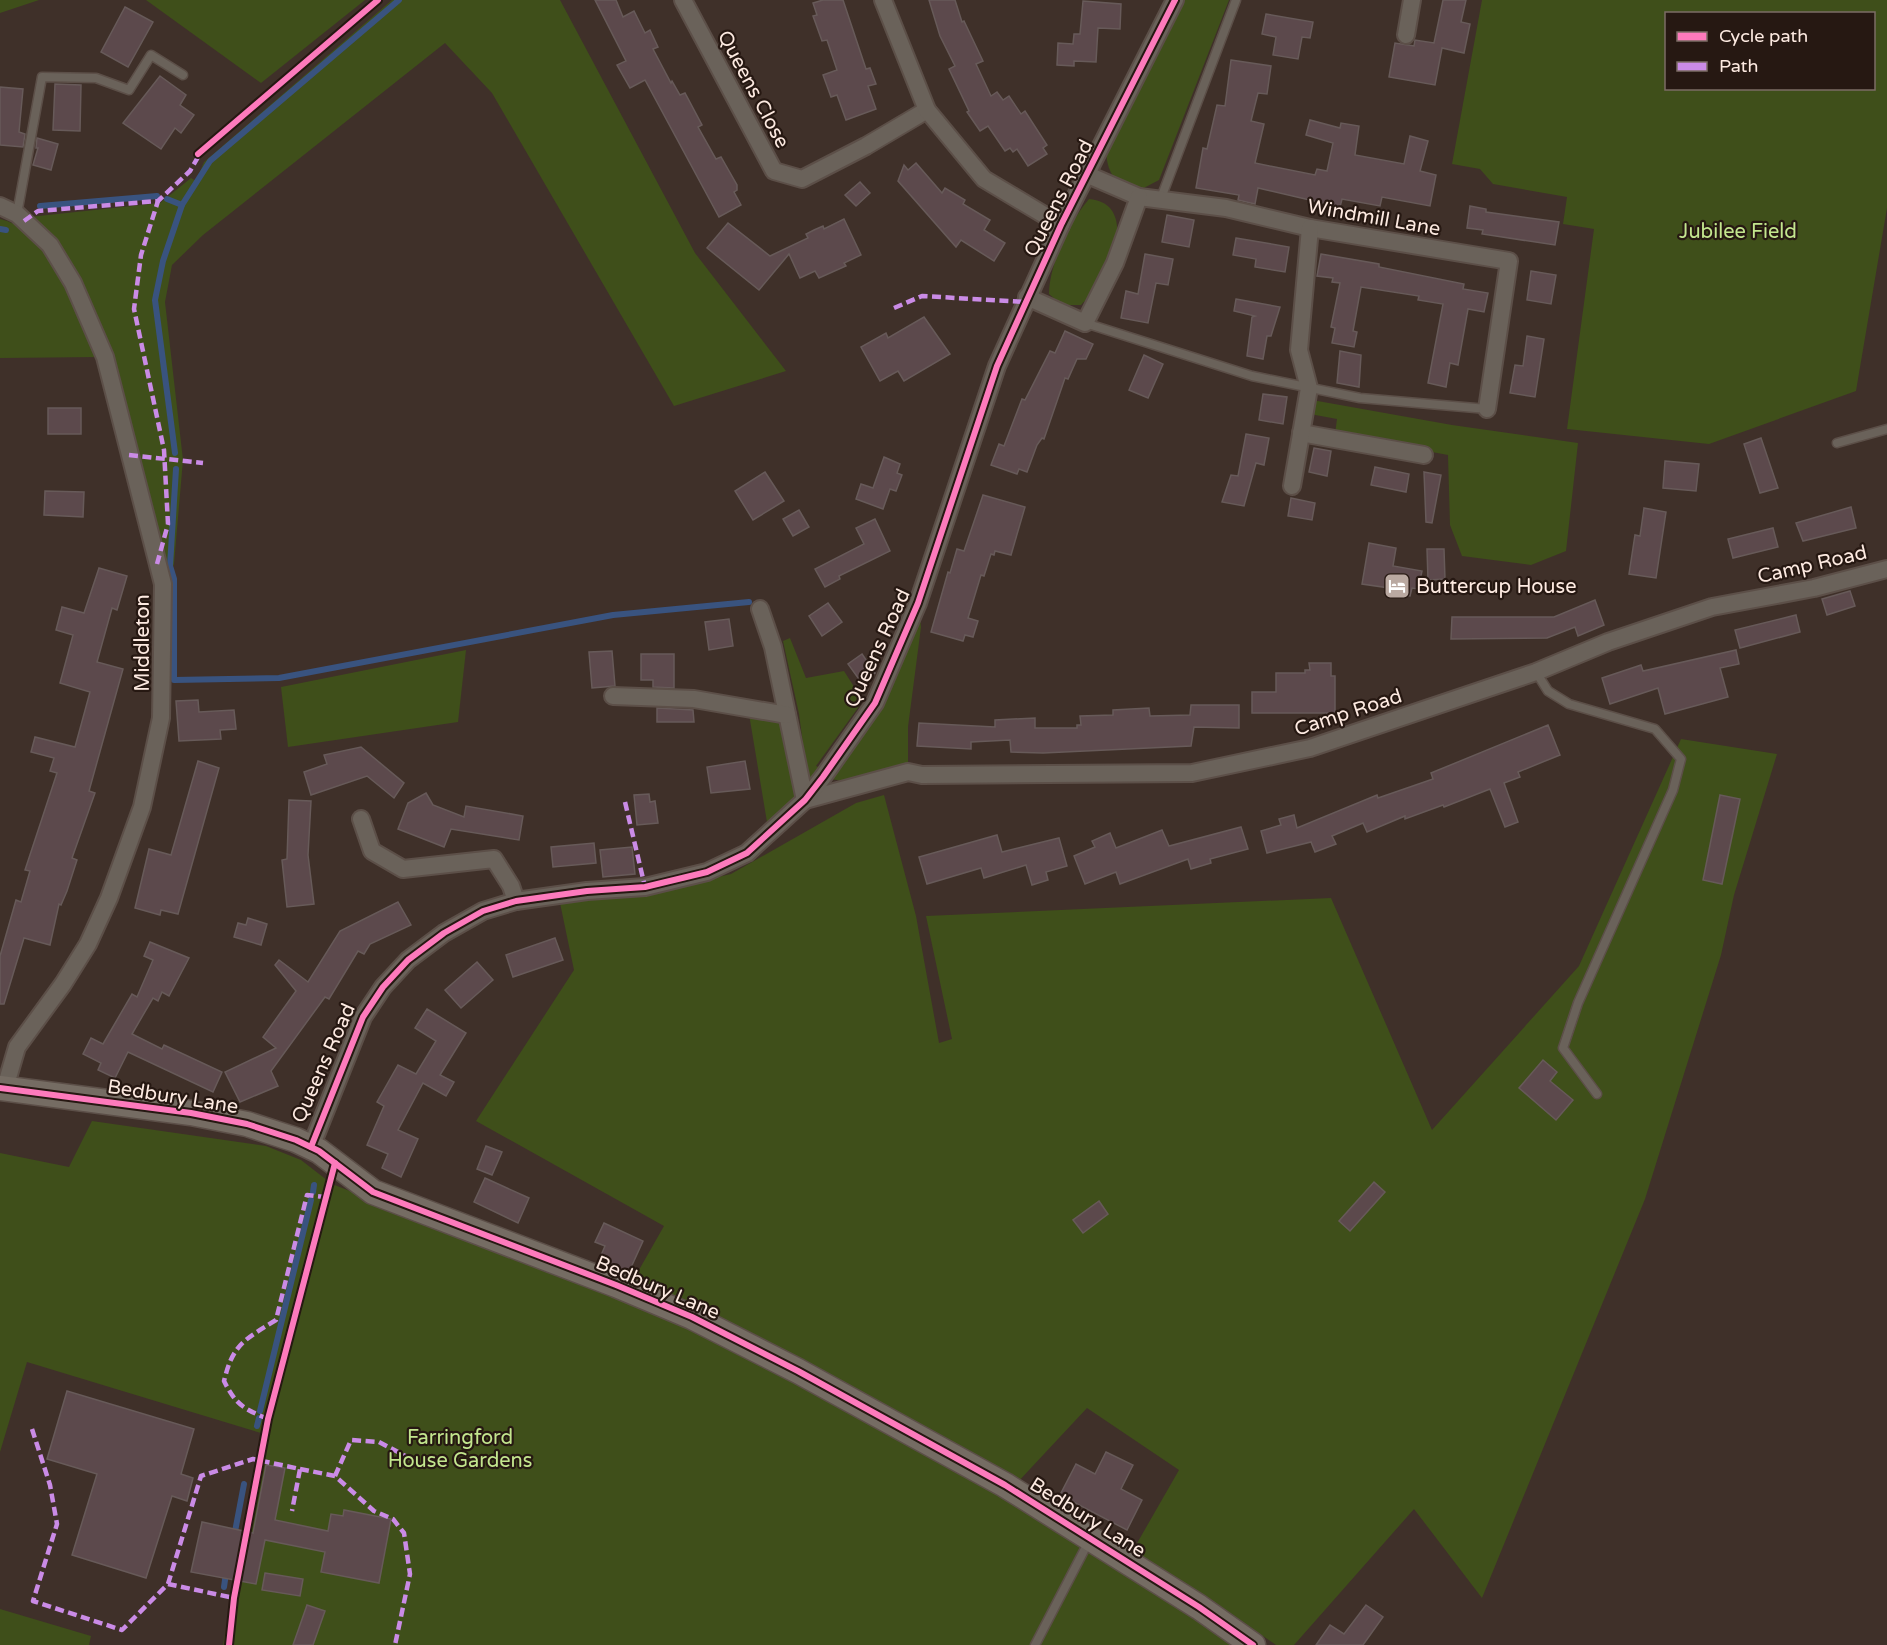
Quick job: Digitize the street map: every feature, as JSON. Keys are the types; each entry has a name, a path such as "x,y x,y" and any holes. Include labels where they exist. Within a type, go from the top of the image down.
{"street":[{"name":"Queens Close","path":"683,0 774,171 802,179 866,146 927,110"},
{"path":"883,0 927,110 984,179 1061,225"},
{"name":"Queens Road","path":"310,1147 363,1017 383,987 408,960 444,933 483,911 516,901 587,891 645,887 707,872 747,853 805,800 875,703 918,603 997,366 1061,225 1175,0"},
{"path":"1406,35 1412,0"},
{"name":"Windmill Lane","path":"1088,175 1139,197 1226,208 1310,228 1509,261 1487,409"},
{"path":"1027,297 1085,323 1115,263 1139,197"},
{"name":"Middleton","path":"0,206 17,214 50,245 73,283 105,357 163,584 161,718 142,807 109,898 88,944 63,984 18,1047 3,1088"},
{"path":"1292,486 1309,388 1299,350 1310,228"},
{"path":"1301,433 1424,455"},
{"name":"Camp Road","path":"805,800 908,772 922,775 1192,772 1310,748 1536,672 1608,642 1712,607 1814,588 1887,569"},
{"path":"760,609 773,647 805,800"},
{"path":"613,696 694,699 787,715"},
{"path":"361,819 372,851 403,868 494,860 511,886 516,901"},
{"name":"Bedbury Lane","path":"3,1088 191,1113 281,1134 310,1147 373,1192 616,1285 692,1317 910,1432 1091,1538 1200,1607 1253,1645"}],"lane":[{"path":"1161,198 1236,0"},
{"path":"17,214 42,77 96,78 129,90 151,55 183,75"},
{"path":"1085,323 1252,376 1360,398 1487,409"},
{"path":"1837,443 1887,429"},
{"path":"1536,672 1548,691 1569,704 1655,729 1670,743 1681,759 1673,790 1578,1003 1563,1048 1597,1094"},
{"path":"1035,1645 1091,1538"}],"green space":[{"path":"0,0 39,0 0,13"},
{"path":"146,0 365,0 261,83"},
{"path":"392,0 560,0 695,253 786,371 674,406 492,93 445,43 203,235 172,265 165,302 183,460 174,564 168,581 110,355 29,217 160,203 191,178 196,181 204,162"},
{"path":"1180,0 1229,0 1159,180 1138,191 1114,178 1106,152"},
{"name":"Jubilee Field","path":"1482,0 1887,0 1887,208 1856,391 1709,444 1567,429 1594,229 1563,224 1567,197 1493,184 1480,169 1452,164"},
{"path":"1089,199 1103,203 1112,211 1117,222 1115,249 1098,288 1081,305 1062,305 1049,294 1053,270 1068,231"},
{"path":"0,219 18,227 35,240 49,257 62,276 100,357 0,358"},
{"path":"1312,400 1452,425 1578,443 1566,551 1531,565 1462,556 1450,525 1448,455 1335,434 1337,419 1310,414"},
{"path":"918,603 921,627 908,727 908,772 896,768 841,781 823,777 767,822 749,714 779,717 805,759 799,714 783,641 790,638 806,678 844,671 860,696 860,705 816,766 834,774"},
{"path":"466,650 458,722 288,747 281,687"},
{"path":"1681,739 1777,754 1734,895 1721,955 1645,1199 1482,1598 1414,1509 1294,1645 1276,1645 1210,1599 1132,1552 1179,1470 1087,1408 1015,1485 631,1284 664,1226 476,1121 574,970 560,903 646,894 731,874 856,803 884,795 916,916 939,1043 952,1039 926,916 1331,898 1432,1130 1579,966"},
{"name":"Farringford House Gardens","path":"92,1121 266,1146 301,1160 332,1184 687,1323 1001,1490 1238,1645 223,1645 261,1433 27,1362 0,1452 0,1153 69,1167"},
{"path":"0,1609 91,1636 89,1645 0,1645"}],"building":[{"path":"595,0 616,0 623,17 634,11 645,33 650,30 658,47 653,49 671,83 672,81 680,95 685,93 702,125 698,127 716,159 721,157 737,185 737,190 734,192 741,205 719,217 645,80 630,88 617,65 626,61"},
{"path":"823,0 843,0 866,69 870,68 876,84 868,86 876,109 846,120 837,95 831,97 823,75 837,70 827,40 822,41 813,16 817,15 813,3"},
{"path":"929,0 955,0 962,22 964,21 983,61 976,64 991,96 997,92 1003,100 1009,96 1021,114 1025,111 1047,145 1043,148 1047,154 1028,166 1017,149 1013,152 1010,148 1005,151 988,126 980,131 967,112 969,111 949,69 955,66 940,36"},
{"path":"1443,0 1466,0 1461,22 1470,24 1464,53 1442,48 1435,85 1389,77 1395,43 1414,46 1415,40 1434,43"},
{"path":"1083,1 1121,4 1120,29 1098,28 1096,62 1074,61 1074,66 1057,65 1058,43 1073,44 1074,34 1080,34"},
{"path":"125,7 153,22 128,67 101,52"},
{"path":"1266,14 1313,22 1310,38 1302,37 1298,59 1273,55 1276,37 1262,34"},
{"path":"1231,60 1271,66 1267,94 1258,93 1251,121 1264,124 1255,163 1315,175 1317,169 1327,171 1333,143 1306,135 1310,120 1340,128 1341,123 1359,126 1355,155 1404,164 1410,136 1428,141 1420,171 1436,175 1430,206 1382,197 1380,206 1342,199 1340,207 1258,188 1255,204 1238,200 1239,195 1196,188 1203,148 1207,149 1217,105 1225,106"},
{"path":"160,76 186,95 180,105 194,115 181,133 175,128 161,149 123,123"},
{"path":"55,84 81,85 80,131 53,130"},
{"path":"0,87 23,89 19,132 25,134 23,147 0,145"},
{"path":"37,138 58,144 51,170 33,165 38,148 36,148"},
{"path":"916,163 942,193 945,188 965,200 963,204 990,220 984,230 1005,243 994,261 961,240 956,247 898,181 904,165 908,170"},
{"path":"860,182 870,193 856,206 845,195"},
{"path":"1470,206 1486,209 1486,212 1559,222 1555,245 1482,234 1483,230 1467,228"},
{"path":"1167,215 1194,220 1189,247 1162,242"},
{"path":"844,219 861,255 844,263 846,266 819,278 815,271 800,278 789,254 759,290 707,248 728,223 770,256 808,238 806,234 814,230 823,226 824,229"},
{"path":"1236,238 1289,247 1285,272 1255,267 1256,259 1233,255"},
{"path":"1145,254 1173,259 1168,285 1156,283 1148,323 1121,318 1126,291 1138,294"},
{"path":"1321,254 1379,264 1379,267 1464,284 1463,289 1488,293 1484,312 1468,309 1458,365 1450,363 1446,387 1428,383 1443,304 1418,300 1419,296 1361,287 1353,331 1357,332 1354,347 1332,343 1335,328 1331,327 1340,283 1332,282 1333,278 1317,276"},
{"path":"1531,271 1556,275 1551,304 1527,300"},
{"path":"1236,299 1280,307 1271,336 1267,336 1263,359 1247,356 1252,317 1255,316 1234,311"},
{"path":"924,317 950,354 904,381 898,371 880,381 861,347 886,333 888,338"},
{"path":"1065,331 1093,344 1086,359 1077,359 1068,379 1065,378 1044,439 1042,438 1037,445 1027,472 1019,469 1017,474 991,465 999,444 1004,446 1022,399 1025,400 1050,351 1055,353"},
{"path":"1527,336 1544,339 1535,397 1510,393 1515,365 1523,366"},
{"path":"1340,351 1361,355 1359,387 1337,383"},
{"path":"1144,355 1163,364 1148,398 1129,390"},
{"path":"1263,394 1287,397 1283,424 1259,420"},
{"path":"48,408 81,408 81,434 48,434"},
{"path":"1246,434 1269,438 1264,465 1256,463 1244,506 1222,502 1231,475 1238,476"},
{"path":"1761,438 1778,488 1760,493 1744,444"},
{"path":"1314,448 1331,451 1327,476 1309,472"},
{"path":"884,457 900,464 897,473 902,475 896,491 890,489 883,509 856,499 861,484 873,488"},
{"path":"1665,461 1699,464 1696,491 1663,488"},
{"path":"1375,467 1409,474 1406,492 1371,485"},
{"path":"765,472 784,501 753,520 735,491"},
{"path":"1424,472 1441,475 1432,523 1426,522"},
{"path":"45,491 84,492 83,517 44,515"},
{"path":"983,495 1025,507 1011,555 995,551 994,555 991,554 984,576 981,575 968,618 978,621 973,637 965,635 963,641 931,632 948,572 950,573 957,549 964,551"},
{"path":"1291,498 1315,503 1312,520 1288,516"},
{"path":"1851,507 1856,528 1803,541 1796,523"},
{"path":"1644,508 1666,512 1656,578 1629,574 1635,535 1640,536"},
{"path":"799,510 809,527 793,536 783,519"},
{"path":"875,519 890,551 839,576 840,579 825,587 815,569 864,544 856,528"},
{"path":"1773,528 1778,547 1733,558 1728,539"},
{"path":"1369,543 1396,548 1393,566 1422,571 1418,589 1412,588 1410,596 1389,593 1389,588 1362,584"},
{"path":"1427,549 1444,549 1445,579 1428,580"},
{"path":"99,568 127,576 117,610 112,608 97,662 123,669 89,791 95,793 72,858 77,860 67,891 61,905 59,904 50,945 24,938 4,1004 0,1004 0,956 16,900 21,902 30,871 25,870 57,773 50,771 54,758 31,752 35,737 75,747 90,692 60,683 73,635 56,630 62,607 84,613"},
{"path":"1850,591 1855,606 1827,615 1822,599"},
{"path":"1595,600 1604,625 1578,636 1575,627 1547,638 1451,639 1452,617 1554,617"},
{"path":"828,603 842,622 822,636 809,616"},
{"path":"1796,615 1800,632 1740,648 1735,630"},
{"path":"729,619 733,646 709,650 705,622"},
{"path":"1736,650 1739,664 1720,668 1728,697 1665,714 1658,688 1610,704 1602,678 1641,665 1643,671"},
{"path":"612,651 615,686 592,688 589,652"},
{"path":"641,654 674,654 674,688 653,687 653,680 641,680"},
{"path":"862,654 875,673 861,682 848,664"},
{"path":"1309,663 1331,663 1331,676 1335,676 1335,713 1252,713 1252,692 1276,692 1276,673 1305,673 1305,670 1310,670"},
{"path":"198,700 199,712 234,710 236,729 220,730 221,739 179,741 176,701"},
{"path":"1191,705 1239,705 1239,728 1194,727 1191,746 1043,753 1011,752 1010,740 971,742 971,749 917,746 919,723 995,727 995,720 1035,718 1035,728 1077,728 1077,725 1081,725 1080,716 1113,715 1113,710 1149,708 1150,716 1190,715"},
{"path":"657,708 693,710 694,722 657,722"},
{"path":"1548,725 1560,755 1518,772 1520,777 1504,783 1518,822 1505,827 1490,789 1444,807 1443,805 1405,819 1405,816 1367,832 1363,823 1332,836 1336,844 1315,852 1311,842 1267,853 1261,831 1281,825 1279,819 1294,815 1297,828 1377,795 1378,798 1433,779 1431,773"},
{"path":"361,747 404,783 394,798 367,776 311,795 304,772 327,764 324,755"},
{"path":"198,761 219,768 178,914 161,910 160,915 135,908 149,849 171,855"},
{"path":"745,761 750,789 711,793 707,767"},
{"path":"426,793 433,805 464,817 466,806 523,816 519,840 451,829 444,847 398,829 408,803"},
{"path":"649,794 650,802 655,801 658,823 637,825 634,795"},
{"path":"1720,795 1740,799 1722,884 1703,880"},
{"path":"289,800 311,801 308,855 314,904 287,907 282,860 287,859"},
{"path":"1241,827 1248,849 1210,859 1211,863 1191,869 1188,859 1120,884 1116,872 1085,884 1074,856 1095,847 1092,841 1110,833 1116,848 1162,830 1169,846"},
{"path":"997,835 1002,852 1059,838 1067,866 1046,872 1048,880 1032,885 1026,865 984,878 981,868 927,884 919,857"},
{"path":"594,843 596,863 553,867 551,847"},
{"path":"632,847 635,874 603,877 600,850"},
{"path":"398,902 411,925 370,944 364,954 358,951 329,999 325,997 271,1071 278,1086 240,1102 225,1072 276,1048 263,1037 296,991 275,965 279,960 308,982 340,931"},
{"path":"248,918 267,924 261,945 234,937 238,923 246,925"},
{"path":"555,938 563,960 513,977 506,955"},
{"path":"150,942 189,958 169,996 162,992 158,1001 153,998 132,1034 162,1049 164,1045 222,1072 213,1092 128,1052 115,1078 98,1070 101,1063 83,1054 91,1038 103,1044 132,994 137,997 153,960 144,956"},
{"path":"477,962 493,980 461,1008 445,990"},
{"path":"427,1009 466,1033 440,1075 454,1082 446,1096 423,1083 398,1130 418,1139 401,1177 382,1168 388,1154 367,1145 384,1106 377,1102 398,1065 416,1074 436,1041 415,1028"},
{"path":"1543,1060 1557,1072 1550,1081 1573,1100 1556,1120 1519,1088"},
{"path":"486,1146 502,1152 492,1175 477,1169"},
{"path":"485,1178 529,1198 518,1223 474,1202"},
{"path":"1374,1182 1385,1192 1350,1231 1339,1221"},
{"path":"1099,1201 1108,1214 1083,1233 1073,1220"},
{"path":"604,1223 643,1241 628,1274 599,1260 605,1246 595,1242"},
{"path":"67,1391 194,1429 181,1474 193,1478 187,1501 172,1496 146,1578 72,1555 97,1474 47,1459"},
{"path":"1106,1452 1133,1465 1121,1489 1142,1500 1127,1530 1060,1495 1076,1464 1095,1474"},
{"path":"266,1465 285,1468 275,1520 328,1531 331,1514 343,1516 344,1510 391,1519 379,1583 321,1572 325,1552 265,1540 256,1584 191,1572 202,1522 253,1533"},
{"path":"265,1573 303,1579 300,1596 262,1590"},
{"path":"307,1605 325,1611 313,1645 293,1645"},
{"path":"1366,1605 1383,1617 1363,1645 1316,1645 1330,1625 1344,1634"}],"waterway":[{"path":"167,199 182,205 210,161 399,0"},
{"path":"40,206 157,196"},
{"path":"175,453 155,300 163,261 182,205"},
{"path":"0,229 6,230"},
{"path":"176,469 170,566 174,579 174,680 279,678 613,615 749,602"},
{"path":"313,1192 314,1185"},
{"path":"260,1411 311,1200"},
{"path":"257,1426 259,1418"},
{"path":"234,1537 244,1484"},
{"path":"224,1587 226,1573"}],"marked path":[{"path":"24,221 38,211 158,201 190,171 201,152"},
{"path":"157,564 168,524 164,450 134,309 141,255 158,201"},
{"path":"894,308 922,296 1025,302"},
{"path":"129,455 203,463"},
{"path":"625,802 645,887"},
{"path":"268,1419 241,1405 224,1381 231,1359 241,1344 276,1320 307,1195 324,1197"},
{"path":"32,1429 50,1485 57,1524 33,1601 122,1630 168,1584 234,1598"},
{"path":"335,1476 351,1440 379,1442 413,1460"},
{"path":"168,1584 201,1476 253,1459 300,1469 292,1511"},
{"path":"300,1469 335,1476 374,1511 393,1519 404,1533 410,1574 395,1645"}],"cycle path":[{"path":"198,154 378,0"},
{"path":"311,1147 363,1017 383,987 408,960 444,933 483,911 516,901 587,891 645,887 707,872 747,853 805,800 823,777 875,703 918,603 997,366 1061,225 1175,0"},
{"path":"0,1088 191,1113 247,1124 296,1140 319,1151 373,1192 616,1285 692,1317 798,1371 1005,1485 1199,1607 1253,1645"},
{"path":"229,1645 234,1598 268,1419 335,1163"}],"place":[{"name":"Buttercup House","path":"1397,586"}]}
